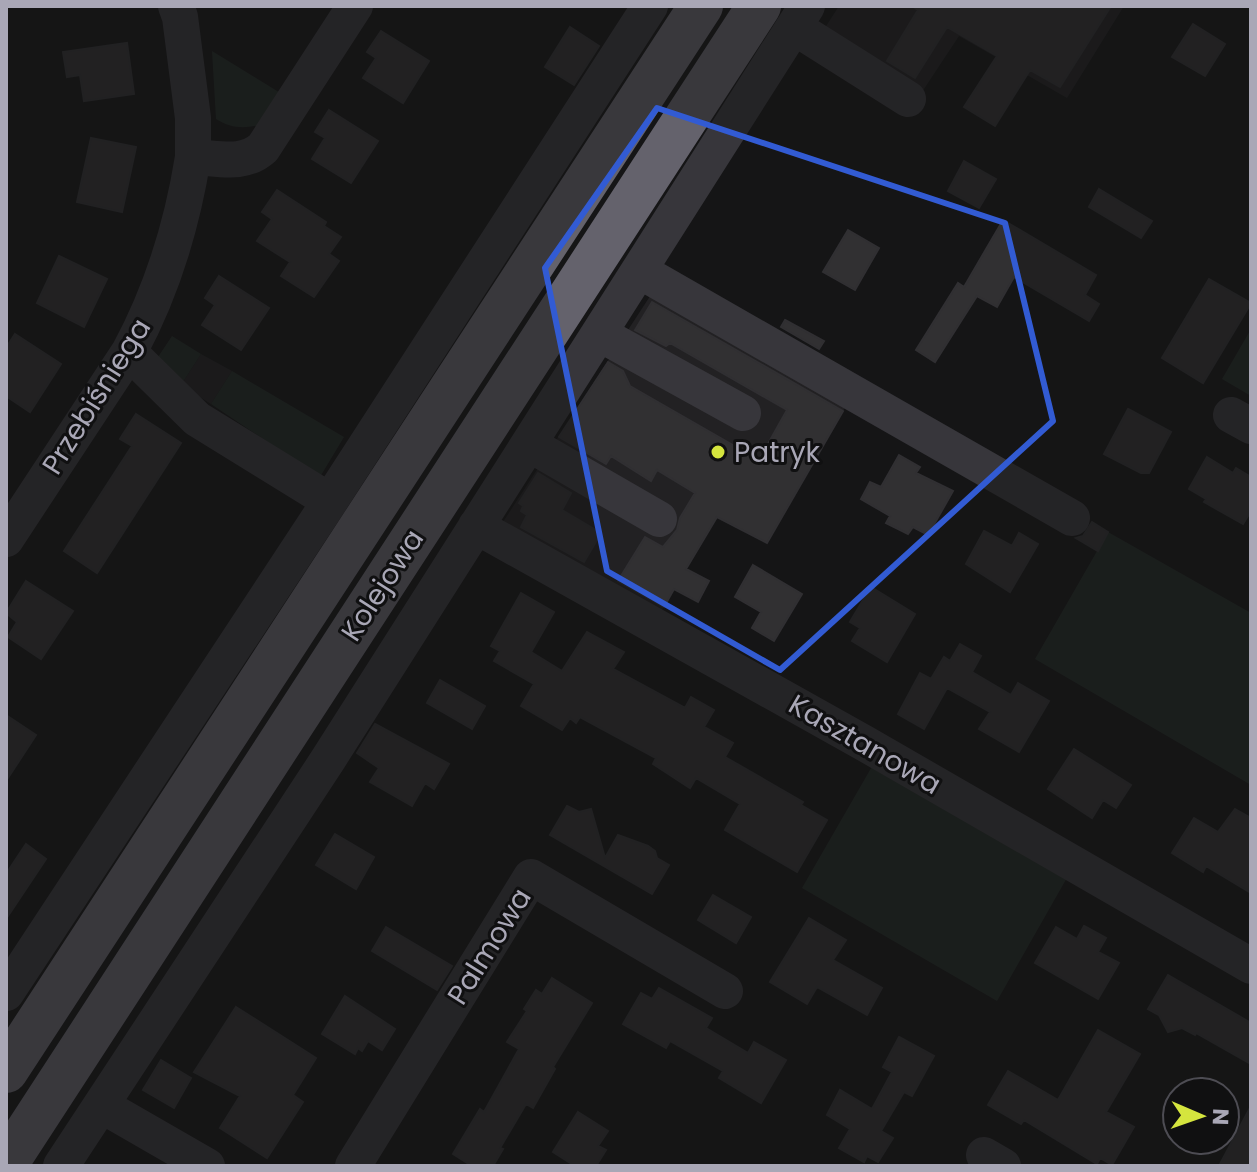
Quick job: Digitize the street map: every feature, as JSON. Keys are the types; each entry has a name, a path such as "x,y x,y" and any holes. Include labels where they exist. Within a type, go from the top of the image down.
{"highway":[{"name":"Kolejowa","path":"6,1071 701,6"},
{"name":"Kolejowa","path":"6,1164 787,13"}],"street":[{"name":"Przebiśniega","path":"6,539 129,352 146,321 166,269 184,210 193,157 193,118 176,6"},
{"path":"193,157 239,160 252,158 263,148 355,6"},
{"path":"6,993 330,501 650,6"},
{"path":"787,13 908,99"},
{"name":"Kolejowa","path":"61,1166 329,758 640,271 787,13"},
{"path":"640,271 1072,518"},
{"path":"600,334 743,413"},
{"path":"129,352 197,419 330,501"},
{"path":"529,444 659,519"},
{"name":"Kasztanowa","path":"476,526 864,743 1251,966"},
{"name":"Palmowa","path":"353,1166 531,877 725,991"},
{"path":"101,1105 207,1166"}],"highlighted area":[{"path":"657,108 1005,223 1053,421 780,670 607,571 545,268"}],"shaded area":[{"path":"839,6 1124,6 1067,98 959,36 920,95 821,34"},
{"path":"212,51 282,94 260,125 237,127 216,119"},
{"path":"654,290 847,404 783,515 735,487 660,613 503,522"},
{"path":"1251,329 1251,396 1222,379"},
{"path":"172,336 201,354 181,385 158,357"},
{"path":"201,354 232,371 211,404 181,385"},
{"path":"232,371 344,437 320,477 211,404"},
{"path":"1108,532 1251,613 1251,785 1035,659"},
{"path":"874,763 1068,876 997,1001 802,888"}],"building":[{"path":"912,6 1111,6 1060,87 1030,70 995,126 964,107 997,56 947,27 915,78 887,61 918,10"},
{"path":"1193,24 1225,44 1205,76 1172,57"},
{"path":"570,27 599,46 574,85 545,67"},
{"path":"381,31 429,61 403,103 363,78 376,58 367,52"},
{"path":"127,43 134,94 84,101 80,75 67,77 63,52"},
{"path":"329,110 378,141 351,183 312,159 325,138 315,132"},
{"path":"91,138 136,147 122,212 77,202"},
{"path":"964,161 996,179 979,208 948,191"},
{"path":"1099,189 1152,221 1141,238 1089,207"},
{"path":"277,190 326,222 324,226 341,237 329,254 339,261 314,297 281,276 290,262 257,241 272,219 262,212"},
{"path":"1003,220 1096,275 1085,295 1099,304 1089,321 1014,277 997,307 977,296 935,362 916,350 958,283 964,287"},
{"path":"848,230 879,248 855,290 823,272"},
{"path":"59,256 107,279 84,327 37,303"},
{"path":"219,276 269,308 241,350 202,325 215,305 205,298"},
{"path":"1209,279 1251,303 1203,383 1162,358"},
{"path":"652,302 843,411 767,543 717,517 686,569 709,581 698,602 674,589 664,607 618,581 645,537 663,547 677,530 680,518 695,493 657,470 651,481 611,456 606,464 559,437 608,362 623,371 630,386 759,460 787,410 670,343 666,346 635,330"},
{"path":"785,320 824,341 819,349 781,327"},
{"path":"15,334 61,364 30,412 6,396 6,348"},
{"path":"1128,409 1171,432 1149,473 1141,473 1104,454"},
{"path":"136,414 181,443 97,573 64,551 132,446 120,439"},
{"path":"899,455 920,467 916,473 953,491 928,535 913,527 908,534 886,523 890,516 861,499 870,482 881,487"},
{"path":"1207,457 1233,473 1236,468 1251,477 1251,511 1243,524 1204,502 1206,499 1189,489"},
{"path":"538,473 571,493 562,510 601,533 584,562 521,527 527,515 521,511 523,506 519,503"},
{"path":"1092,522 1108,532 1098,551 1076,538 1083,536"},
{"path":"984,531 1012,546 1019,533 1038,544 1010,592 966,564"},
{"path":"753,565 802,594 774,641 752,628 761,612 735,597"},
{"path":"26,581 73,611 41,659 8,637 17,622 6,613"},
{"path":"871,587 915,614 887,662 852,641 860,628 850,622"},
{"path":"521,593 554,612 531,652 562,671 587,632 624,652 613,669 685,708 691,697 714,710 704,727 733,743 725,757 803,802 801,805 827,820 797,872 725,830 740,804 696,778 690,788 653,764 656,758 580,717 576,723 570,718 562,730 521,706 534,684 494,661 500,651 491,646"},
{"path":"960,644 981,656 972,672 1011,695 1018,683 1049,701 1019,752 979,729 990,712 947,688 924,729 898,714 920,673 931,679 944,657 950,661"},
{"path":"440,680 485,706 472,729 427,703"},
{"path":"6,715 36,735 6,781"},
{"path":"375,724 449,764 434,789 425,783 412,806 370,782 379,768 357,753"},
{"path":"1074,749 1131,785 1116,808 1103,800 1092,818 1048,789"},
{"path":"567,806 579,812 591,809 605,858 618,835 648,846 655,851 657,858 669,865 652,894 550,835"},
{"path":"1235,809 1251,818 1251,893 1206,866 1203,872 1172,853 1194,818 1218,832"},
{"path":"335,834 374,857 356,889 316,865"},
{"path":"26,844 46,859 6,919 6,874"},
{"path":"713,895 751,917 736,943 698,920"},
{"path":"809,918 846,940 833,960 882,988 867,1015 817,987 807,1004 770,982"},
{"path":"1084,926 1106,938 1098,952 1119,963 1098,999 1035,963 1056,927 1077,939"},
{"path":"386,927 452,966 437,990 372,951"},
{"path":"1168,975 1251,1023 1251,1064 1196,1033 1182,1028 1168,1032 1159,1015 1148,1009"},
{"path":"552,978 592,1003 553,1067 555,1069 533,1108 526,1104 493,1166 472,1166 453,1154 480,1109 484,1112 519,1049 507,1042 527,1011 524,1009 536,990 542,994"},
{"path":"659,988 712,1018 706,1028 748,1053 754,1042 786,1060 761,1103 719,1078 723,1071 670,1041 666,1048 623,1024 641,993 652,999"},
{"path":"345,996 395,1029 382,1050 368,1041 362,1051 358,1048 355,1054 322,1034"},
{"path":"236,1007 316,1058 293,1095 303,1102 267,1158 220,1128 240,1096 194,1072"},
{"path":"1098,1030 1140,1054 1106,1112 1134,1127 1112,1165 1100,1158 1097,1164 1024,1120 1021,1124 988,1105 1008,1071 1058,1100"},
{"path":"899,1037 934,1056 912,1096 904,1092 881,1131 893,1138 878,1162 867,1156 864,1162 839,1148 850,1129 827,1115 840,1090 872,1109 892,1072 883,1067"},
{"path":"161,1060 191,1078 174,1108 143,1090"},
{"path":"1251,1106 1251,1166 1219,1166 1224,1156 1241,1156 1241,1125"},
{"path":"578,1112 608,1131 598,1146 606,1150 596,1166 575,1166 553,1152"}],"place":[{"name":"Patryk","path":"718,452"}]}
